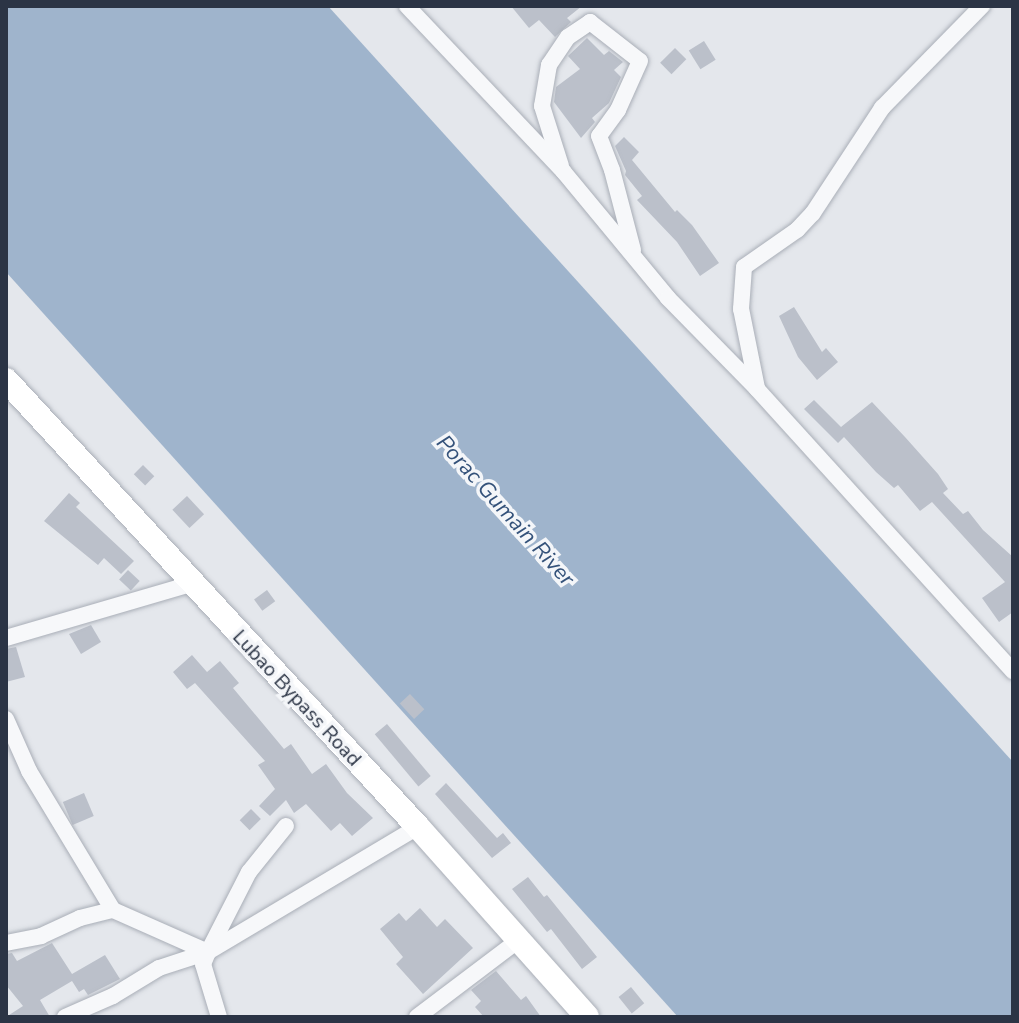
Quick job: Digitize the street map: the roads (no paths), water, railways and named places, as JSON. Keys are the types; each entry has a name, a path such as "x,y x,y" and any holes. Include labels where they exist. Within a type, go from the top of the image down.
{"highway":[{"name":"Lubao Bypass Road","path":"6,380 418,827 587,1017"}],"street":[{"path":"407,6 563,171 668,298 757,389 1013,671"},
{"path":"757,389 741,309 744,267 797,230 813,213 882,108 913,72 982,6"},
{"path":"563,171 542,106 549,65 568,37 590,22 640,61 618,110 599,136 612,170 635,256"},
{"path":"6,638 191,584"},
{"path":"6,719 29,771 113,910 208,952"},
{"path":"219,1017 203,964 249,872 286,826"},
{"path":"65,1017 113,996 159,968 208,952 418,827"},
{"path":"6,943 41,936 80,918 113,910"},
{"path":"417,1017 520,939"}],"water":[{"name":"Porac Gumain River","path":"6,6 328,6 1013,762 1013,1017 678,1017 6,272"}]}
